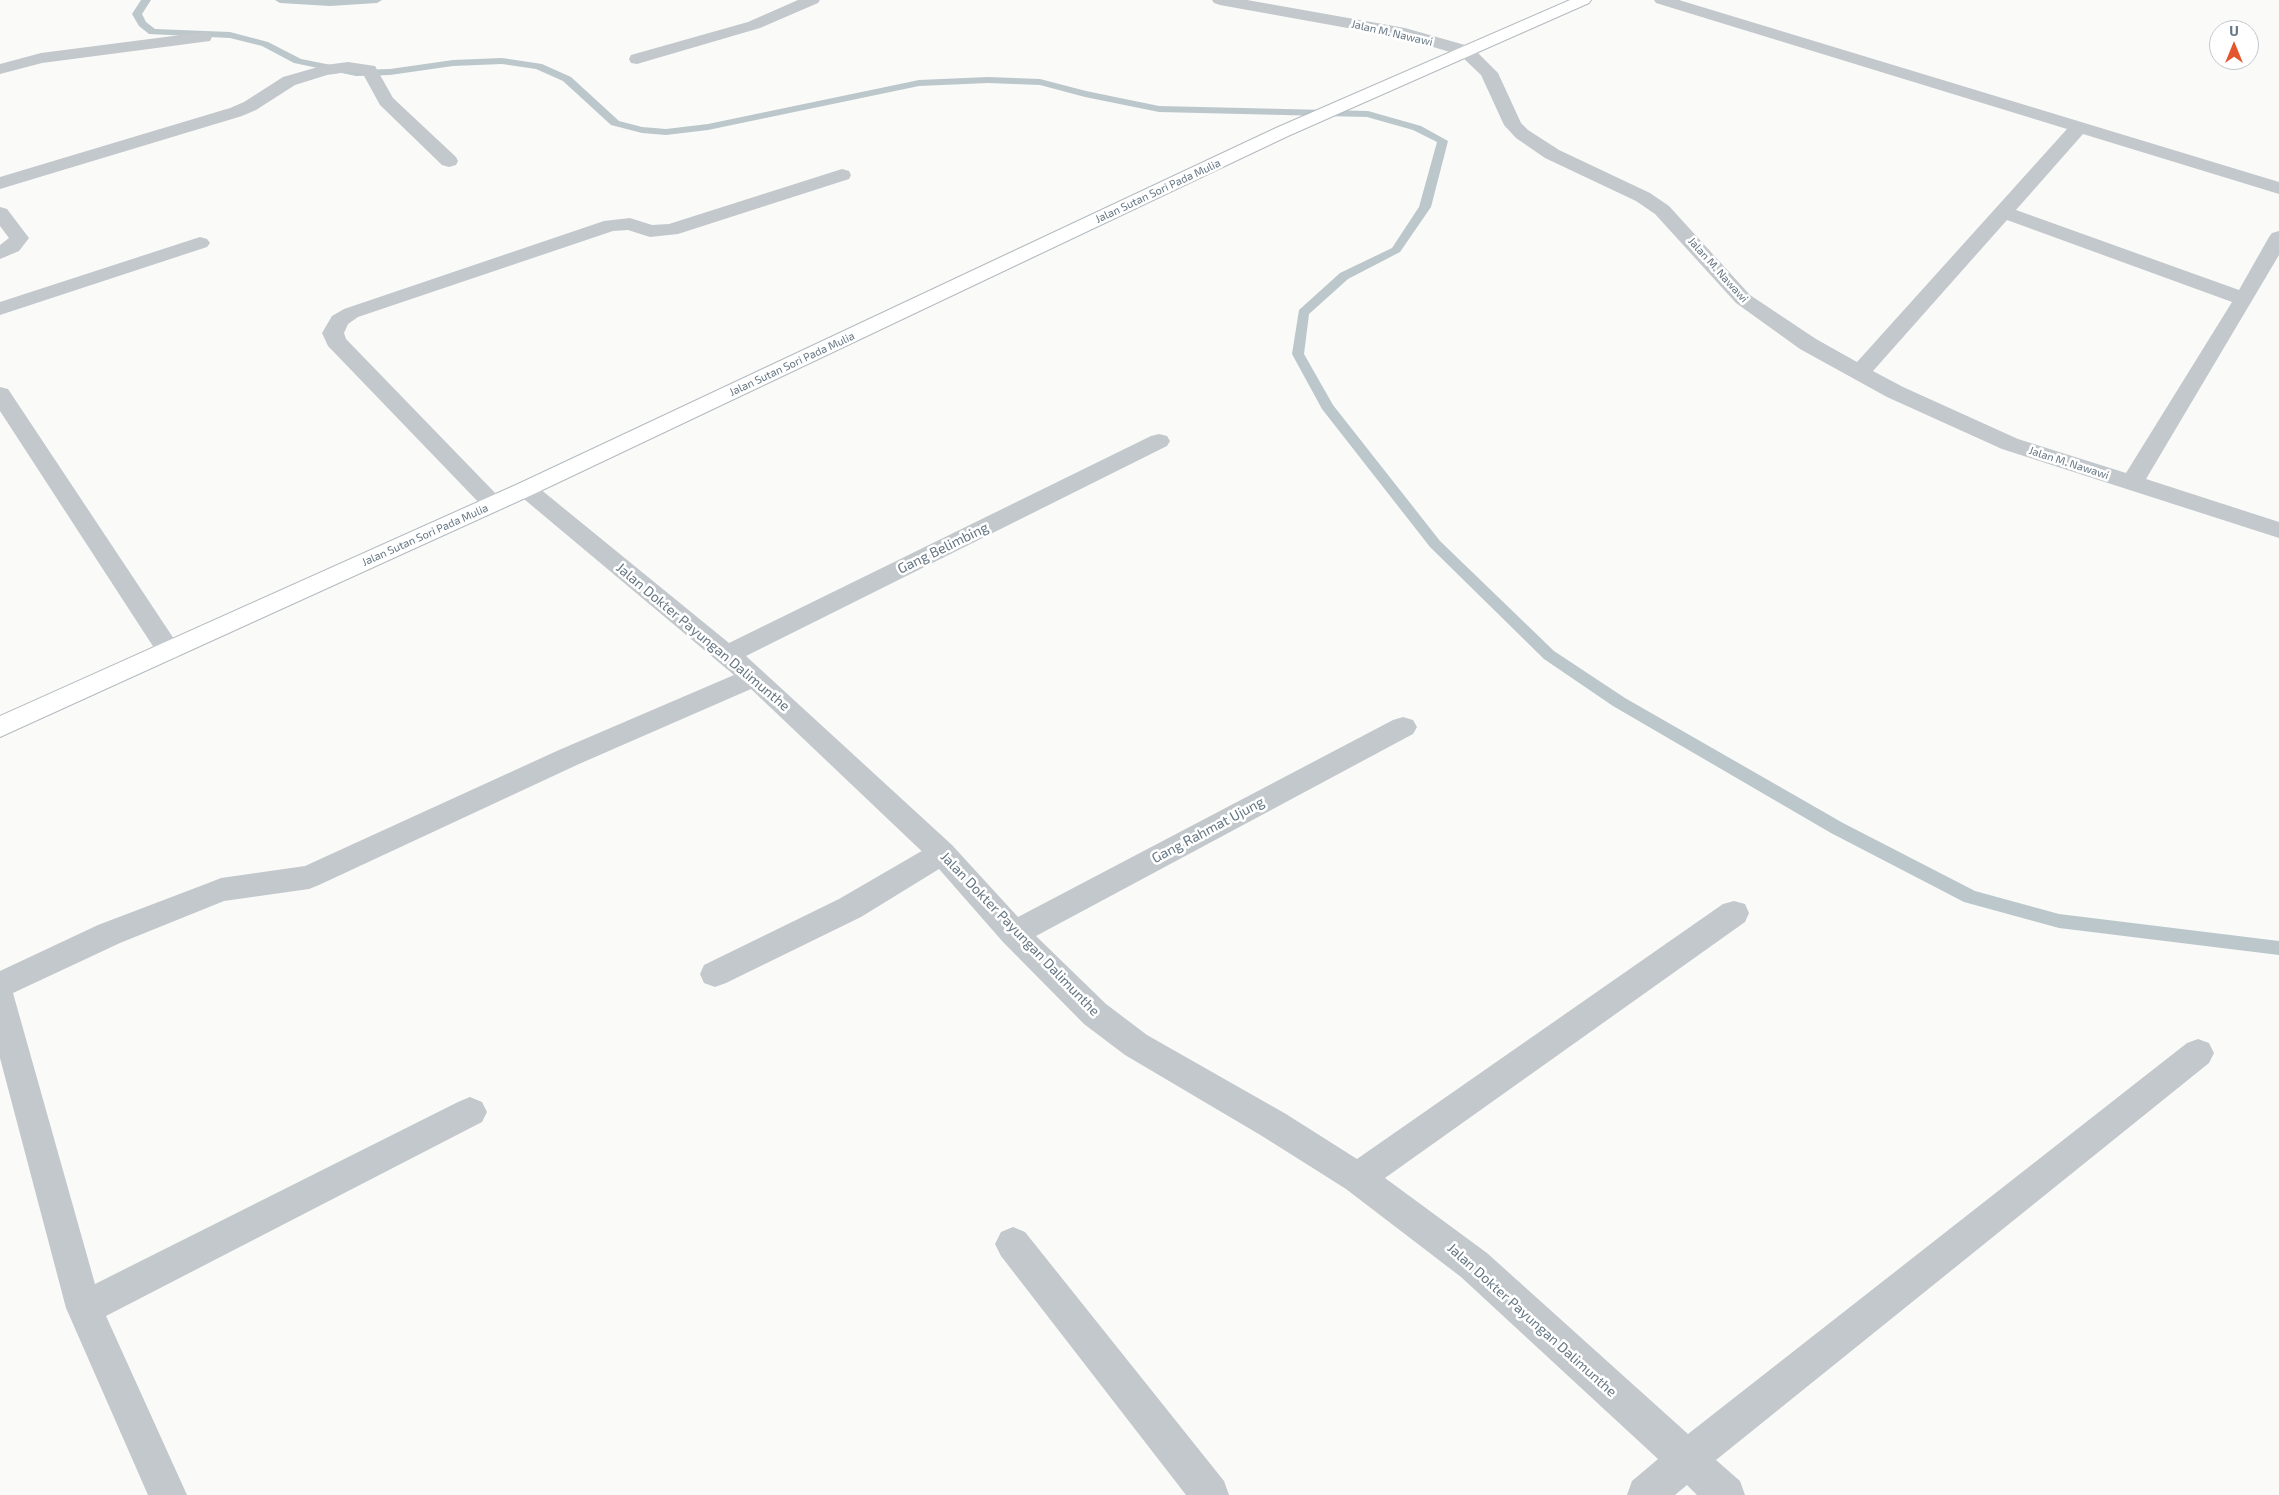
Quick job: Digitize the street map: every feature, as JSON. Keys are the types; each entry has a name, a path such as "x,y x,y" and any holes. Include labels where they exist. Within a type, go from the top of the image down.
{"street":[{"path":"637,59 754,25 812,0"},
{"name":"Jalan M. Nawawi","path":"1220,0 1405,33 1466,51 1489,73 1513,125 1522,134 1552,154 1643,197 1662,210 1743,299 1808,344 1956,422 2010,444 2279,530"},
{"name":"Jalan Sutan Sori Pada Mulia","path":"0,727 526,489 1282,132 1583,0"},
{"path":"1662,0 2279,188"},
{"path":"0,69 41,58 204,37"},
{"path":"0,182 236,112 250,106 279,86 324,70 355,67 366,69 374,76 386,101 448,161"},
{"path":"1860,372 2080,127"},
{"path":"493,504 336,341 333,333 339,320 351,313 611,224 626,224 650,231 671,230 842,175"},
{"path":"2004,212 2244,299"},
{"path":"0,214 19,238 12,247 0,253"},
{"path":"2132,483 2244,299 2279,237"},
{"path":"0,309 200,243"},
{"path":"0,394 169,651"},
{"name":"Gang Belimbing","path":"727,655 1159,441"},
{"name":"Jalan Dokter Payungan Dalimunthe","path":"526,489 754,677 942,854 1014,933 1095,1014 1136,1045 1274,1125 1358,1178 1474,1265 1726,1495"},
{"path":"0,985 109,934 221,890 310,877 569,757 754,677"},
{"name":"Gang Rahmat Ujung","path":"1014,933 1403,727"},
{"path":"715,974 850,908 942,854"},
{"path":"1358,1178 1734,913"},
{"path":"0,999 84,1308 168,1495"},
{"path":"1646,1495 1687,1459 2198,1053"},
{"path":"84,1308 470,1112"},
{"path":"1013,1244 1210,1495"}],"waterway":[{"path":"146,0 137,14 142,24 152,32 230,35 265,44 298,61 356,73 390,72 453,63 502,61 538,66 567,79 615,123 642,130 666,132 708,127 919,83 988,80 1040,82 1085,94 1159,109 1368,114 1417,128 1443,141 1425,207 1396,250 1344,276 1303,313 1298,354 1327,406 1435,544 1549,655 1619,702 1837,828 1970,897 2059,921 2279,948"},
{"path":"280,0 330,3 377,0"}]}
